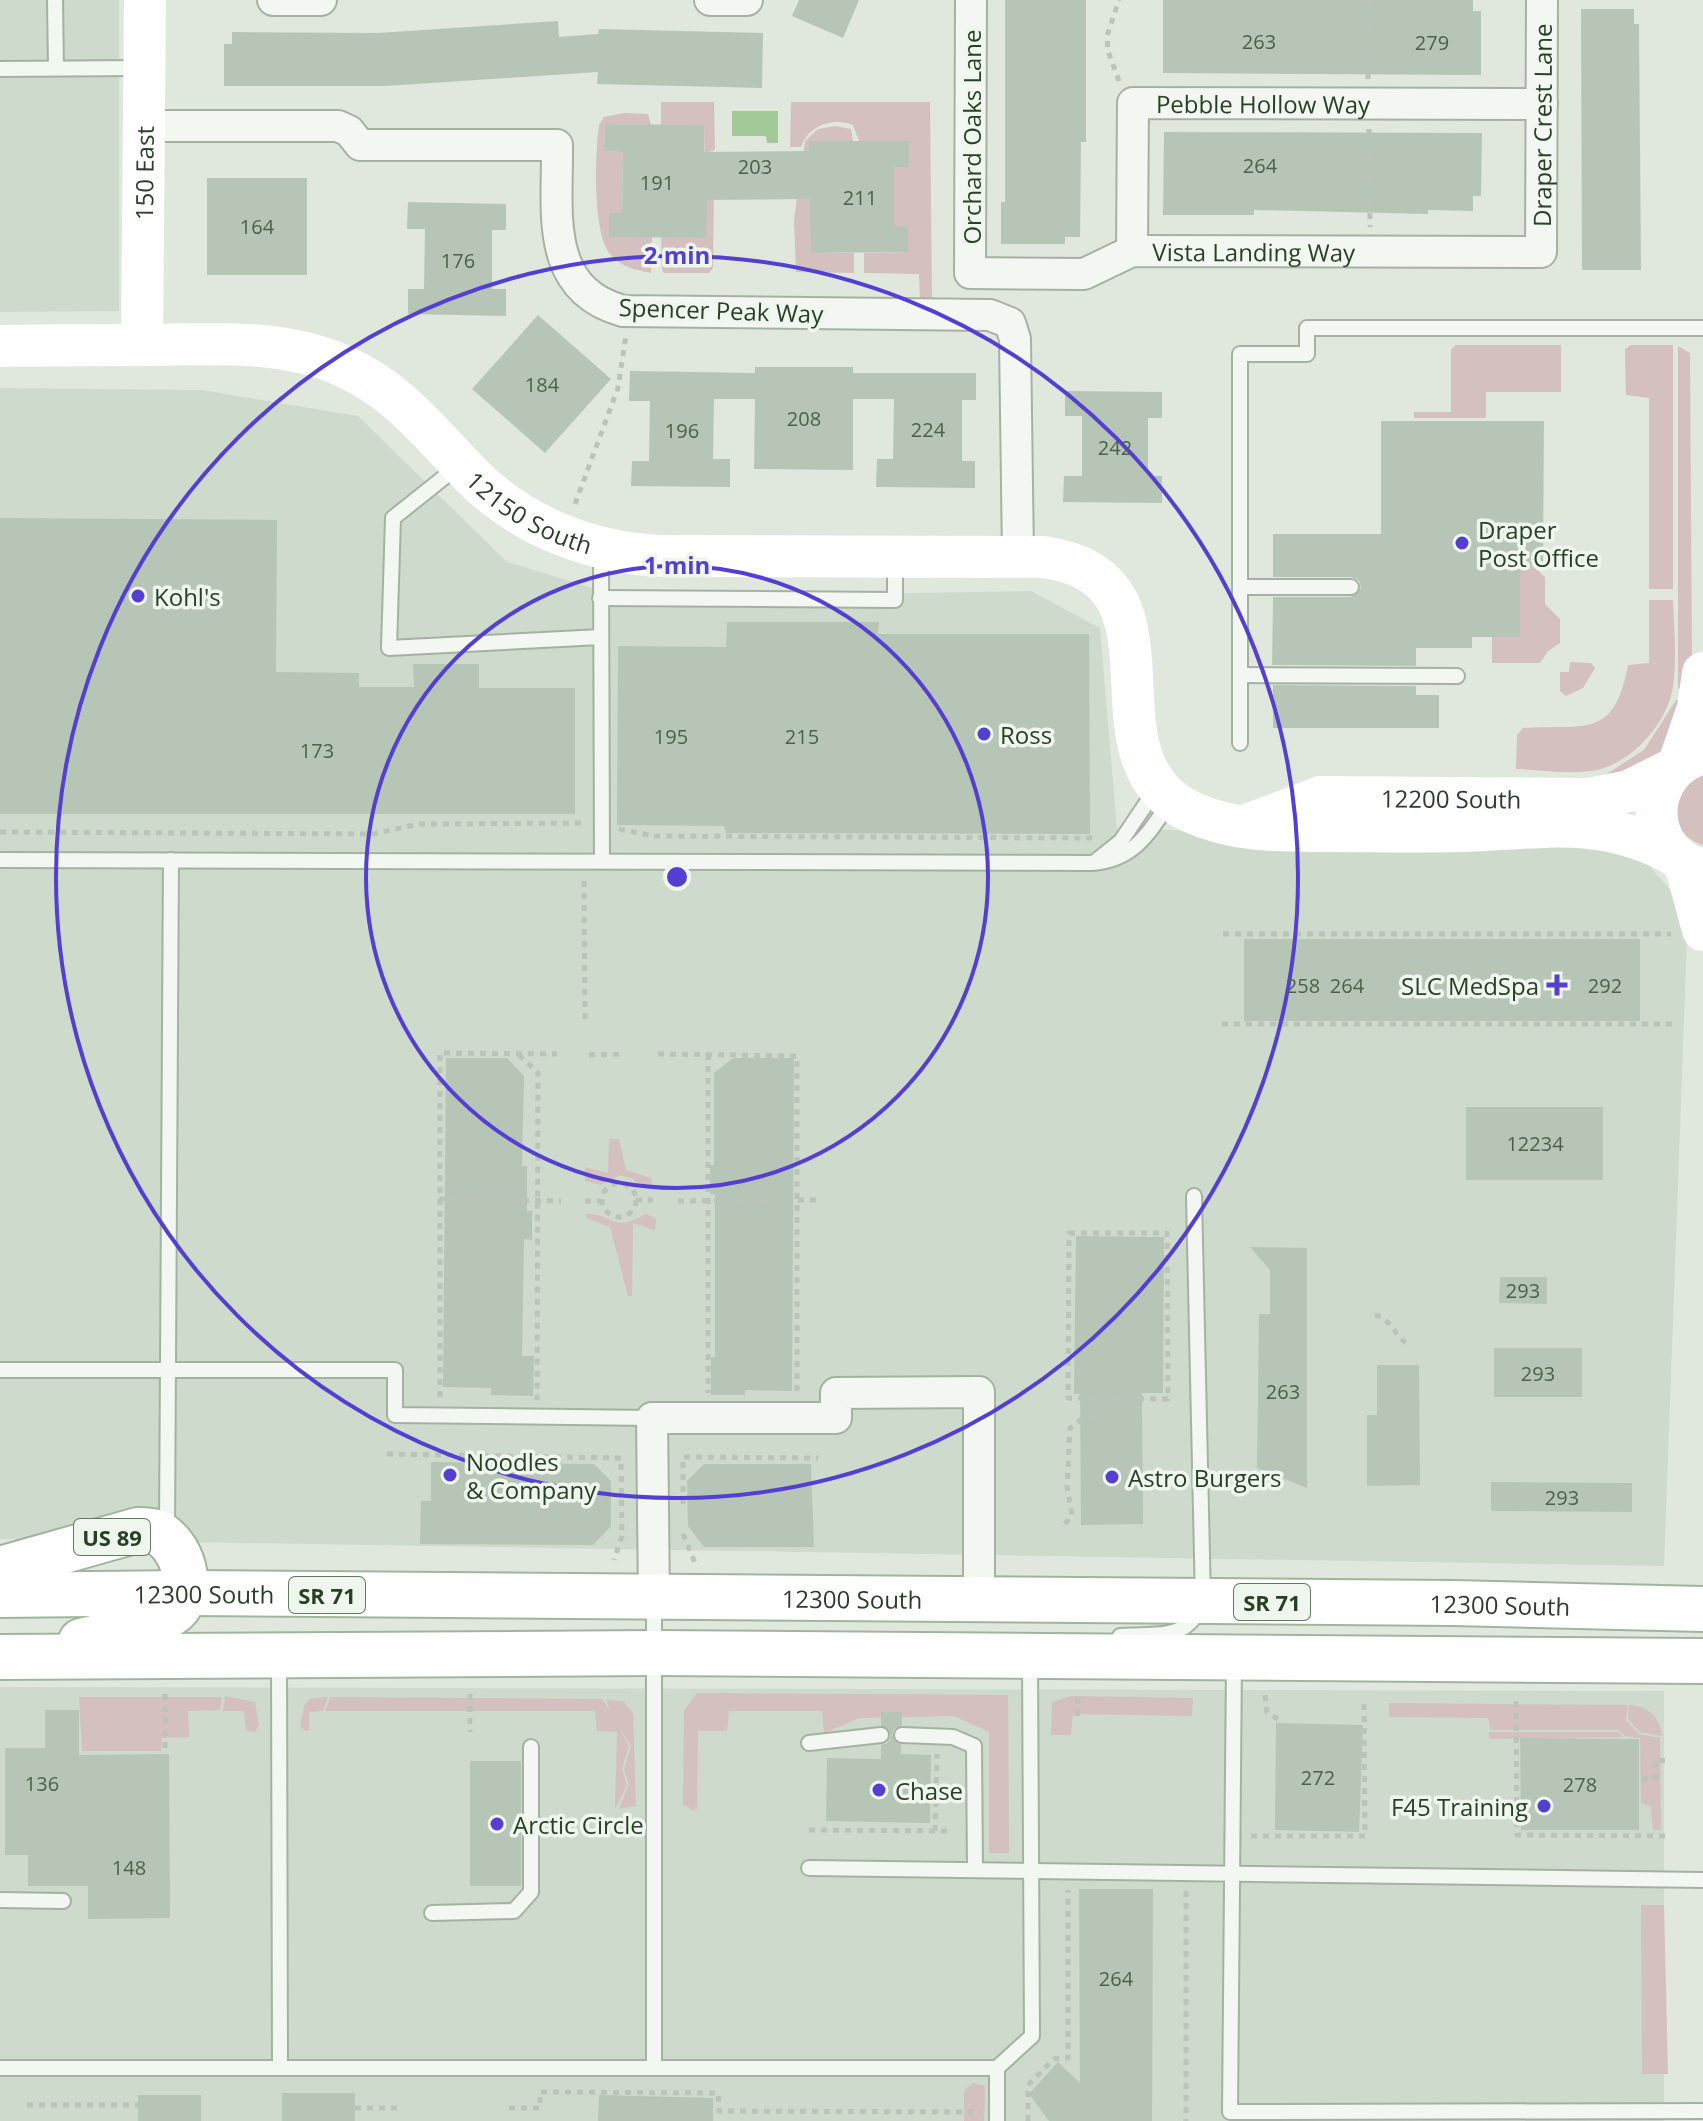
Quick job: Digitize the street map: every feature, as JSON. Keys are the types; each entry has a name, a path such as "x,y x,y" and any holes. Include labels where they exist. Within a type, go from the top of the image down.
{"main road":[{"name":"US 89","path":"0,1569 138,1530 154,1531 167,1539 184,1566 185,1593"},
{"name":"12300 South","path":"0,1595 185,1593 654,1599 979,1599 1703,1609"},
{"path":"11,1657 161,1619 177,1610 185,1593"},
{"name":"SR 71","path":"11,1657 655,1653 1703,1661"}],"street":[{"name":"150 East","path":"142,345 145,0"},
{"path":"273,0 321,0"},
{"path":"710,0 745,1"},
{"name":"Orchard Oaks Lane","path":"970,273 971,0"},
{"name":"Draper Crest Lane","path":"1541,252 1542,0"},
{"name":"Pebble Hollow Way","path":"1132,251 1133,103 1542,104"},
{"name":"Spencer Peak Way","path":"144,126 338,126 349,131 360,145 557,145 558,227 564,263 587,295 603,305 631,311 990,315 1010,323 1015,339 1018,557"},
{"name":"Vista Landing Way","path":"970,273 1084,274 1132,251 1541,252"},
{"name":"12150 South","path":"0,346 254,346 325,358 368,378 407,406 461,464 512,509 582,542 651,556 1059,559 1089,571 1117,598 1127,621 1138,749 1164,794"},
{"path":"1688,932 1687,863 1663,841 1655,811 1663,781 1685,762 1703,673"},
{"name":"12200 South","path":"1229,825 1261,821 1289,806 1321,797 1589,799 1629,791 1685,762"},
{"name":"12200 South","path":"1164,794 1229,825 1269,831 1447,831 1580,825 1631,835 1687,863"},
{"path":"654,1599 652,1418 836,1418 836,1393 979,1392 979,1599"}],"lane":[{"path":"55,0 56,68"},
{"path":"0,69 144,68"},
{"path":"1240,743 1240,354 1307,354 1307,328 1703,328"},
{"path":"461,464 393,518 389,648 601,637"},
{"path":"582,542 600,598 602,861"},
{"path":"600,598 895,600 895,557"},
{"path":"1240,587 1351,587"},
{"path":"1240,675 1457,676"},
{"path":"0,860 1092,863 1121,841 1164,794"},
{"path":"167,1539 171,860"},
{"path":"0,2068 997,2068 1032,2036 1030,1655 1099,1639 1186,1628 1195,1622 1203,1601 1194,1196"},
{"path":"0,1370 395,1370 395,1415 652,1418"},
{"path":"654,1599 654,2067"},
{"path":"1234,1656 1230,2112 1703,2111"},
{"path":"279,1657 280,2068"},
{"path":"809,1743 881,1735"},
{"path":"902,1735 953,1737 974,1746 975,1869"},
{"path":"432,1913 514,1911 531,1892 531,1747"},
{"path":"809,1868 1703,1880"},
{"path":"0,1900 63,1901"},
{"path":"997,2068 997,2121"}],"path":[{"path":"1119,0 1107,36 1119,90"},
{"path":"1368,88 1369,0"},
{"path":"1369,120 1370,232"},
{"path":"582,542 618,388 631,311"},
{"path":"0,832 373,834 419,824 602,825 654,836 1099,838"},
{"path":"584,872 585,1019"},
{"path":"1223,934 1688,932"},
{"path":"1222,1024 1672,1024"},
{"path":"452,1397 438,1397 440,1053 557,1054"},
{"path":"519,1054 538,1073 537,1399"},
{"path":"589,1055 625,1054"},
{"path":"658,1054 797,1056 797,1399"},
{"path":"708,1054 708,1398"},
{"path":"617,1183 628,1186 636,1200 633,1211 618,1218 607,1214 601,1201 606,1188 617,1183"},
{"path":"439,1199 561,1201"},
{"path":"636,1200 653,1200"},
{"path":"678,1201 819,1200"},
{"path":"585,1201 601,1201"},
{"path":"1069,1233 1167,1233 1168,1399 1068,1398 1069,1233"},
{"path":"1375,1315 1391,1324 1396,1335 1406,1343"},
{"path":"523,1397 553,1397"},
{"path":"1065,1524 1072,1515 1067,1487 1070,1428 1083,1418 1106,1417"},
{"path":"387,1454 621,1458 622,1536 614,1560"},
{"path":"683,1512 683,1457 818,1458"},
{"path":"683,1526 683,1540 695,1563"},
{"path":"1077,1716 1078,1692"},
{"path":"165,1694 165,1750"},
{"path":"470,1694 470,1732"},
{"path":"1265,1695 1267,1712 1279,1720"},
{"path":"1250,1836 1365,1836 1364,1699"},
{"path":"1516,1701 1517,1835 1667,1836"},
{"path":"935,1831 937,1737"},
{"path":"1642,1779 1655,1779 1655,1760 1667,1761"},
{"path":"809,1830 952,1831"},
{"path":"1186,1884 1186,2121"},
{"path":"1028,2121 1028,2085 1054,2059 1068,2058 1068,1885 1074,1885"},
{"path":"509,2108 540,2108 540,2092 718,2093 719,2111 982,2112"},
{"path":"27,2105 138,2105"},
{"path":"355,2108 401,2108"}],"shaded area":[{"path":"0,0 119,0 119,311 0,312"},
{"path":"661,102 714,102 715,150 706,153 714,196 713,268 709,273 664,273 662,270 661,237 706,238 704,126 661,125"},
{"path":"791,102 930,102 932,301 920,299 919,274 864,273 864,253 908,252 908,227 894,226 894,167 909,167 909,141 859,141 853,125 837,122 815,129 801,147 790,147"},
{"path":"732,111 778,111 778,143 767,143 766,136 732,136"},
{"path":"624,113 648,114 651,125 605,124 604,151 623,152 622,213 609,213 652,237 651,273 629,267 611,255 605,245 598,213 596,173 599,125 604,117"},
{"path":"835,126 851,129 853,141 812,253 854,253 854,273 796,272 794,220 805,141 818,129"},
{"path":"1455,345 1561,345 1561,392 1486,392 1486,418 1414,418 1414,412 1451,412 1451,350"},
{"path":"1631,345 1673,345 1673,589 1649,589 1649,398 1626,395 1625,349"},
{"path":"1678,346 1690,353 1692,663 1683,691 1678,688"},
{"path":"0,388 202,390 358,416 507,562 626,598 1031,591 1100,628 1117,829 1627,840 1688,911 1664,1566 0,1539"},
{"path":"1520,565 1532,565 1545,577 1545,604 1560,619 1560,643 1548,651 1540,663 1492,663 1492,637 1520,637"},
{"path":"1649,600 1673,600 1673,687 1656,727 1623,759 1597,770 1516,769 1517,735 1523,728 1594,723 1615,706 1628,665 1649,663"},
{"path":"1570,662 1591,663 1595,668 1583,688 1566,696 1560,691 1560,672 1569,672"},
{"path":"1676,700 1679,700 1678,710 1672,731 1655,758 1638,771 1605,775 1644,750"},
{"path":"1703,772 1703,845 1682,831 1676,810 1677,792"},
{"path":"609,1139 619,1139 626,1170 651,1178 653,1188 641,1187 633,1179 620,1175 601,1185 585,1181 585,1167 608,1173"},
{"path":"586,1214 619,1223 646,1214 656,1218 655,1230 633,1223 632,1296 628,1296 610,1227 586,1218"},
{"path":"0,1687 1664,1691 1664,2121 0,2121"},
{"path":"697,1693 1008,1695 1009,1853 989,1853 989,1732 954,1716 860,1718 824,1733 822,1711 729,1711 727,1731 698,1731 697,1810 694,1806 695,1811 683,1805 684,1710"},
{"path":"225,1696 255,1702 259,1725 255,1732 246,1730 244,1711 223,1711"},
{"path":"1071,1696 1193,1698 1192,1716 1073,1714 1071,1735 1051,1735 1052,1702"},
{"path":"79,1697 222,1697 220,1710 188,1711 189,1737 162,1738 161,1751 82,1751"},
{"path":"328,1697 323,1711 309,1712 309,1730 305,1731 300,1726 304,1706 309,1699"},
{"path":"330,1697 602,1699 611,1712 606,1700 623,1701 633,1713 636,1806 619,1809 629,1784 624,1770 631,1746 617,1723 629,1746 622,1769 627,1785 615,1809 617,1732 597,1731 595,1711 325,1711"},
{"path":"1389,1703 1628,1705 1626,1720 1639,1734 1660,1738 1661,1830 1653,1830 1651,1807 1641,1803 1640,1738 1625,1736 1619,1730 1491,1730 1488,1718 1389,1717"},
{"path":"1629,1705 1652,1714 1659,1723 1662,1736 1640,1732 1628,1719"},
{"path":"1489,1732 1619,1732 1623,1737 1489,1739"},
{"path":"1641,1905 1664,1905 1668,2074 1642,2074"},
{"path":"973,2083 985,2086 984,2121 964,2121 964,2090"}],"building":[{"path":"799,0 859,0 843,38 792,16"},
{"path":"1005,0 1086,0 1086,142 1081,142 1080,237 1065,237 1065,244 1001,244 1001,202 1005,202"},
{"path":"1163,0 1473,0 1473,11 1481,11 1481,75 1163,73"},
{"path":"1581,9 1634,9 1634,24 1639,24 1641,270 1582,270"},
{"path":"558,21 559,37 598,34 599,29 763,33 762,88 597,84 598,72 386,86 224,86 224,44 232,44 232,32 378,33"},
{"path":"605,124 704,125 704,152 809,151 809,141 909,141 909,167 894,167 894,226 908,226 908,252 811,253 810,199 707,200 706,238 609,237 609,213 622,213 623,152 604,151"},
{"path":"1164,132 1482,133 1481,196 1473,196 1473,211 1428,210 1428,214 1254,210 1254,215 1163,215"},
{"path":"207,178 307,178 307,275 207,275"},
{"path":"408,202 506,204 506,230 492,230 492,289 506,289 506,316 408,314 408,289 424,289 425,229 407,229"},
{"path":"538,315 611,379 545,453 472,389"},
{"path":"755,367 853,367 853,373 976,373 976,400 962,400 962,461 975,461 975,488 876,487 877,459 893,459 894,399 853,399 853,470 754,469 755,399 714,399 713,459 730,459 730,487 631,486 632,461 649,461 650,401 629,401 630,371 755,373"},
{"path":"1065,391 1162,392 1162,418 1148,418 1148,476 1162,476 1162,503 1063,502 1064,476 1082,476 1082,416 1065,416"},
{"name":"Draper Post Office","path":"1381,421 1544,421 1543,565 1520,565 1520,637 1472,637 1472,648 1416,648 1416,666 1272,665 1273,597 1351,597 1361,588 1359,581 1351,577 1273,577 1273,534 1381,534"},
{"name":"Kohl's","path":"0,518 277,520 276,672 359,673 359,687 414,687 413,664 479,664 479,688 575,688 575,814 0,814"},
{"path":"727,622 879,622 878,634 1089,634 1090,834 726,833 724,826 617,825 618,646 726,647"},
{"path":"1273,685 1416,686 1416,695 1439,695 1439,728 1273,728"},
{"path":"1244,939 1640,939 1640,1021 1244,1021"},
{"path":"446,1058 507,1058 524,1076 522,1166 527,1166 527,1211 532,1211 532,1240 524,1239 522,1356 534,1356 533,1396 491,1395 491,1388 443,1387"},
{"path":"733,1058 794,1058 792,1391 745,1390 745,1395 711,1395 711,1357 715,1357 715,1194 710,1194 710,1165 714,1165 714,1073"},
{"path":"1466,1107 1603,1107 1603,1180 1466,1180"},
{"path":"1076,1236 1164,1237 1163,1393 1142,1393 1143,1524 1081,1525 1080,1394 1074,1394"},
{"path":"1250,1247 1307,1248 1307,1488 1257,1468 1259,1314 1270,1314 1270,1270"},
{"path":"1500,1277 1547,1277 1547,1304 1499,1303"},
{"path":"1494,1348 1582,1348 1582,1397 1494,1397"},
{"path":"1377,1365 1419,1365 1420,1485 1367,1486 1367,1415 1377,1415"},
{"path":"431,1462 594,1464 611,1481 611,1526 593,1545 420,1544 421,1501 431,1501"},
{"path":"704,1464 811,1464 814,1547 704,1547 688,1526 687,1481"},
{"path":"1491,1482 1632,1483 1632,1512 1491,1511"},
{"path":"45,1710 79,1710 79,1755 169,1754 170,1918 88,1919 88,1886 28,1886 28,1855 5,1855 5,1748 45,1748"},
{"name":"Chase","path":"881,1712 902,1712 902,1725 894,1729 892,1735 901,1745 901,1754 931,1755 930,1823 826,1821 827,1758 881,1759 881,1745 888,1743 891,1735 881,1725"},
{"path":"1276,1723 1363,1725 1359,1832 1275,1830"},
{"path":"1520,1738 1639,1739 1639,1830 1521,1830"},
{"name":"Arctic Circle","path":"470,1761 521,1761 521,1886 470,1886"},
{"path":"1079,1889 1153,1889 1152,2121 1049,2121 1029,2094 1058,2062 1080,2083"},
{"path":"282,2093 355,2093 355,2121 282,2121"},
{"path":"138,2095 201,2095 201,2121 138,2121"},
{"path":"599,2095 713,2098 713,2121 598,2121"}],"place":[{"name":"Draper Post Office","path":"1462,543"},
{"name":"Kohl's","path":"138,596"},
{"name":"Ross","path":"984,734"},
{"name":"SLC MedSpa","path":"1557,985"},
{"name":"Noodles & Company","path":"450,1475"},
{"name":"Astro Burgers","path":"1112,1477"},
{"name":"Chase","path":"879,1790"},
{"name":"F45 Training","path":"1544,1806"},
{"name":"Arctic Circle","path":"497,1824"}]}
